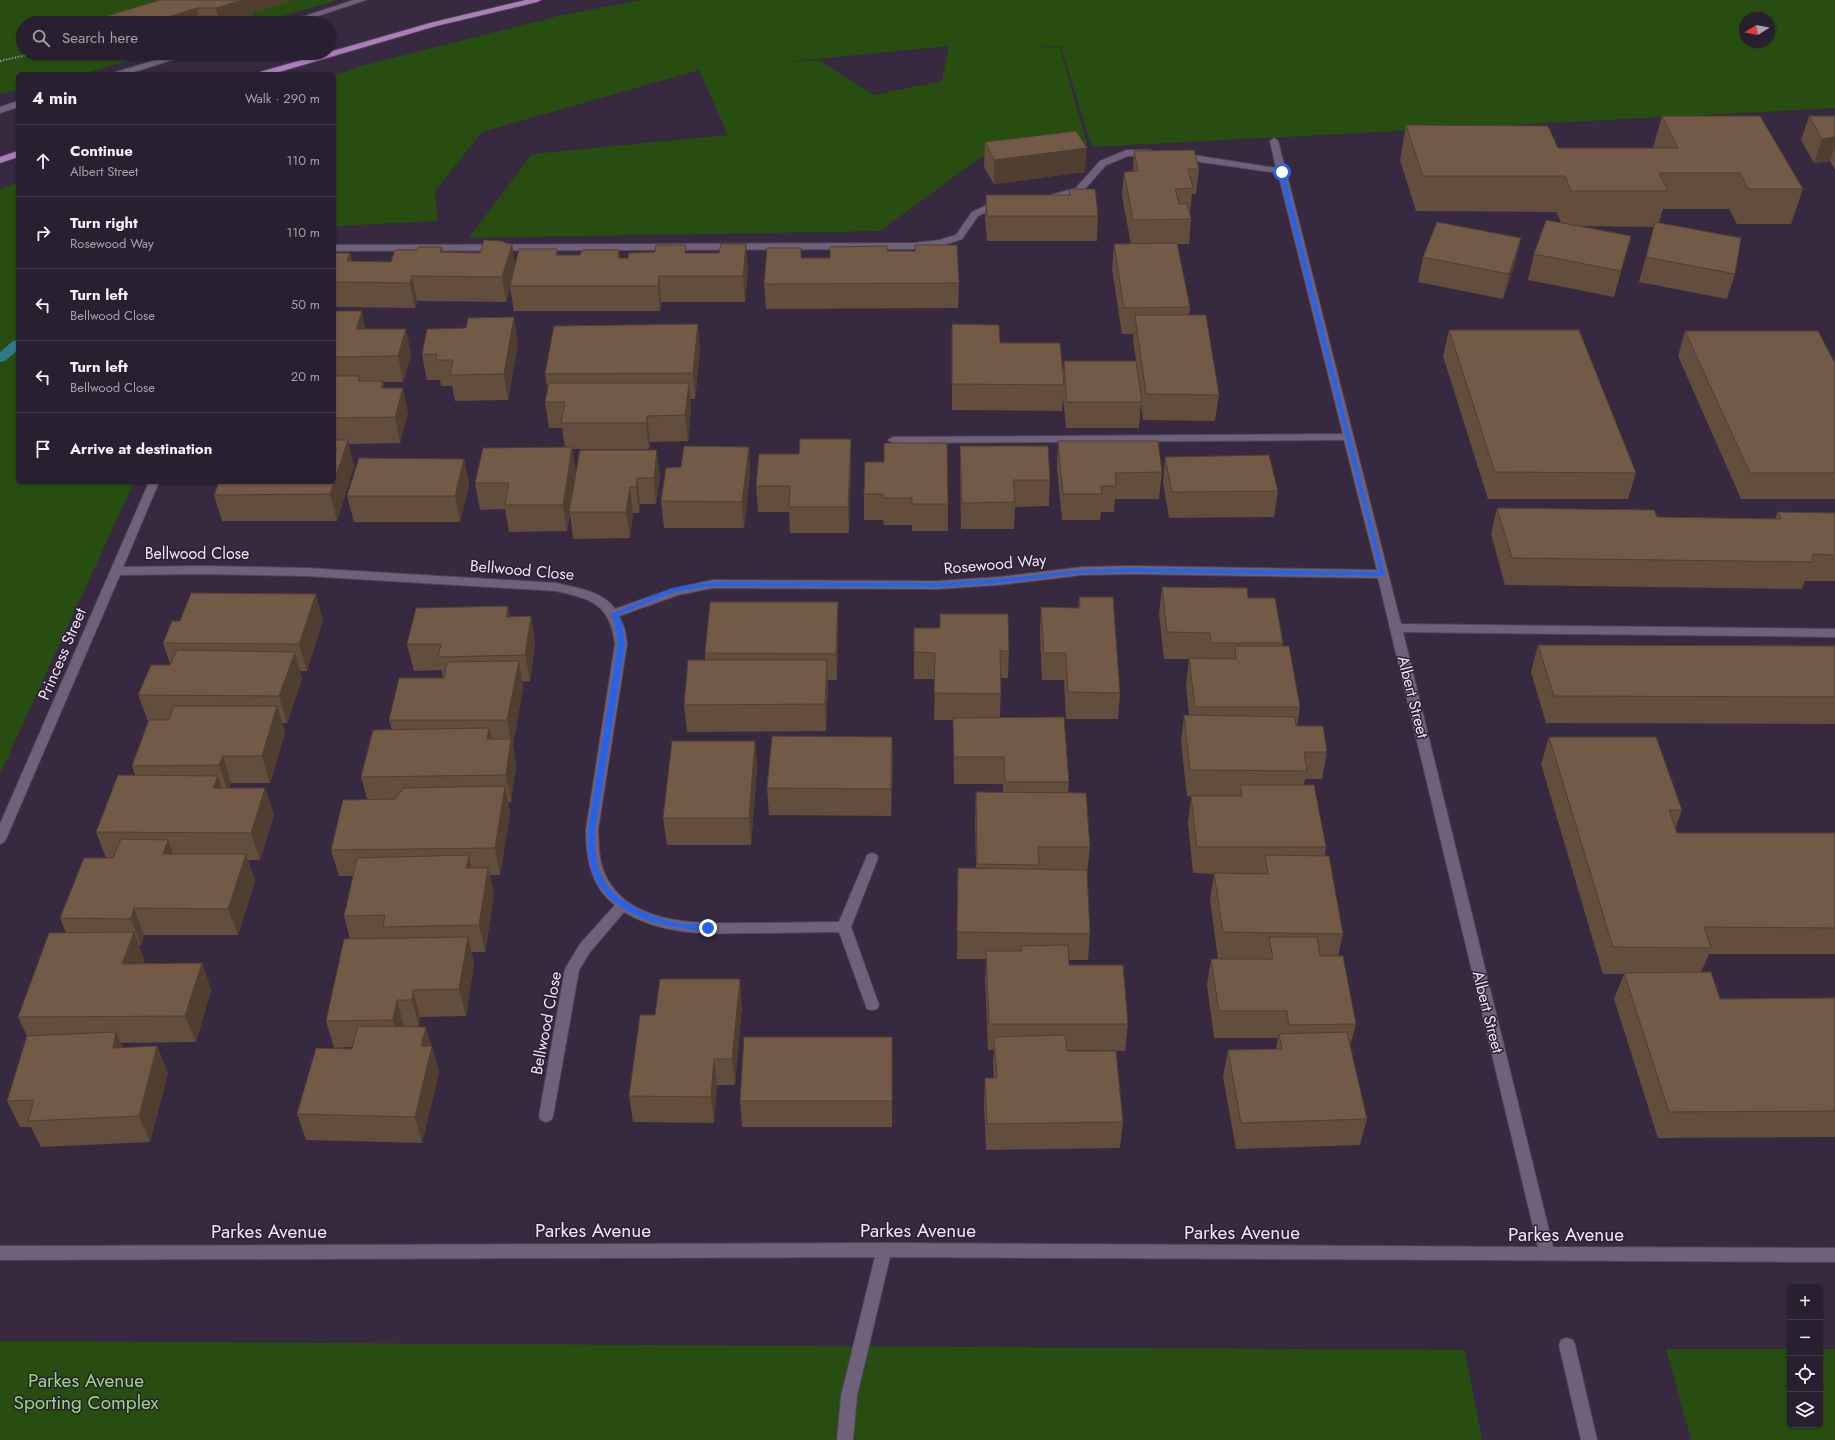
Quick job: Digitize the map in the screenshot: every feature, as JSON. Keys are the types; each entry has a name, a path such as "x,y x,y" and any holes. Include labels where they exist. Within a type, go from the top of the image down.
{"main road":[{"path":"336,53 423,27 537,0"},
{"path":"270,72 311,60"},
{"path":"0,160 16,155"}],"street":[{"path":"311,16 362,0"},
{"path":"126,72 166,60"},
{"path":"0,110 16,105"},
{"name":"Albert Street","path":"1274,141 1383,574 1547,1254"},
{"path":"1039,200 1079,190 1102,163 1121,155 1127,153 1157,153"},
{"path":"1172,154 1282,172"},
{"path":"336,248 914,246 941,243 959,237 975,214 988,208 1012,205"},
{"path":"893,440 1349,437"},
{"name":"Princess Street","path":"0,839 153,484"},
{"name":"Bellwood Close","path":"116,571 202,570 306,572 556,587 586,594 603,604 614,614"},
{"name":"Rosewood Way","path":"614,614 673,591 713,584 937,585 999,581 1082,572 1132,570 1383,574"},
{"path":"614,614 618,623 622,644 592,830 591,852 600,881 610,894 642,916 684,927 844,927"},
{"path":"1396,628 1835,633"},
{"path":"872,858 844,927 872,1005"},
{"name":"Bellwood Close","path":"546,1116 572,969 585,948 623,904"},
{"path":"845,1440 849,1396 884,1250"},
{"name":"Parkes Avenue","path":"0,1252 884,1250 1835,1255"},
{"path":"1567,1345 1589,1440"}],"path":[{"path":"0,61 16,57"}],"green space":[{"path":"0,0 338,0 283,16 16,16 16,60 132,60 88,72 16,72 16,90 0,94"},
{"path":"641,0 1835,0 1835,108 1092,147 1061,47 1020,46 1060,48 1087,144 981,157 880,231 469,238 532,154 728,135 699,70 482,132 435,191 438,221 336,226 336,74 361,66 558,16","holes":["949,46 942,81 873,95 819,60 775,63"]},
{"path":"16,184 16,484 133,484 0,774 0,189"},
{"name":"Parkes Avenue Sporting Complex","path":"0,1341 1465,1350 1482,1440 0,1440"},
{"path":"1666,1349 1787,1349 1787,1428 1823,1428 1823,1349 1835,1349 1835,1440 1691,1440"}],"building":[{"path":"160,0 243,0 216,8 197,8 171,16 107,16"},
{"path":"1662,116 1760,116 1803,189 1748,189 1740,173 1659,173 1668,191 1571,191 1565,176 1423,176 1406,125 1548,126 1558,148 1678,148"},
{"path":"1809,116 1835,116 1835,137 1822,139"},
{"path":"1076,131 1087,148 994,160 985,142"},
{"path":"1194,150 1199,169 1188,169 1193,188 1175,189 1179,204 1187,203 1191,219 1133,220 1124,172 1138,171 1134,151"},
{"path":"1069,189 1095,189 1098,216 987,216 986,195 1070,195"},
{"path":"1546,220 1631,236 1621,271 1534,254"},
{"path":"1437,222 1521,238 1509,274 1423,257"},
{"path":"1655,222 1741,238 1735,274 1646,257"},
{"path":"484,240 502,241 512,244 502,277 412,276 410,283 336,282 336,253 350,253 347,261 391,262 395,250 417,250 418,247 442,247 440,252 480,253"},
{"path":"1177,243 1190,307 1124,308 1114,244"},
{"path":"721,244 746,244 743,276 659,276 658,286 510,286 519,249 557,249 556,255 580,255 582,250 619,250 618,258 628,258 629,253 655,252 656,245 686,245 685,253 719,253"},
{"path":"915,245 957,245 959,283 764,284 767,248 801,248 801,258 830,258 830,247 887,246 887,251 915,251"},
{"path":"336,311 362,311 356,329 406,329 398,356 336,357"},
{"path":"1135,315 1206,315 1219,395 1146,394"},
{"path":"514,317 504,374 450,375 453,360 436,360 437,354 422,355 427,329 466,328 468,318"},
{"path":"698,324 693,373 545,374 554,326"},
{"path":"952,324 999,325 1000,343 1060,343 1064,385 952,384"},
{"path":"1449,330 1579,330 1636,473 1495,472"},
{"path":"1685,331 1818,331 1835,363 1835,473 1750,473"},
{"path":"1064,361 1136,361 1142,402 1067,402"},
{"path":"336,376 360,376 358,381 383,381 381,388 403,388 395,417 336,418"},
{"path":"549,383 689,383 685,415 647,416 646,423 561,423 565,402 545,402"},
{"path":"800,439 851,439 848,507 789,507 790,486 756,486 759,454 799,454"},
{"path":"336,440 348,440 336,476"},
{"path":"1058,441 1158,441 1162,472 1115,473 1116,486 1101,486 1102,494 1063,494"},
{"path":"884,443 947,443 948,504 912,504 912,498 883,498 883,494 864,494 865,462 884,462"},
{"path":"684,446 749,447 742,502 661,501 666,468 681,467"},
{"path":"960,446 1048,446 1050,480 1013,480 1015,502 962,503"},
{"path":"572,447 563,505 505,505 509,483 475,483 483,448"},
{"path":"580,450 657,450 654,478 637,478 636,487 630,487 626,512 569,512"},
{"path":"1269,455 1278,491 1172,492 1165,457"},
{"path":"359,458 464,459 455,496 347,496"},
{"path":"218,484 333,484 330,494 214,495"},
{"path":"1497,508 1654,510 1657,517 1781,519 1778,512 1835,513 1835,555 1813,554 1812,562 1512,558"},
{"path":"1162,587 1247,588 1248,598 1275,598 1283,643 1211,643 1210,633 1167,632"},
{"path":"191,593 316,594 299,644 163,643 172,621 180,621"},
{"path":"1079,597 1113,597 1120,693 1068,692 1066,653 1044,653 1041,607 1080,608"},
{"path":"710,602 838,602 836,654 705,653"},
{"path":"508,606 506,617 531,616 525,655 438,657 441,644 407,644 416,608"},
{"path":"940,614 1008,614 1009,651 1000,651 1001,694 934,693 935,653 914,652 914,628 940,628"},
{"path":"1538,645 1835,646 1835,697 1554,696"},
{"path":"1235,646 1289,646 1300,707 1195,707 1189,658 1236,659"},
{"path":"177,650 295,652 279,696 138,695 151,665 170,665"},
{"path":"688,660 827,660 825,704 684,705"},
{"path":"519,661 507,720 389,720 399,678 444,678 447,662"},
{"path":"174,706 277,706 262,756 223,756 219,765 132,766 149,720 169,720"},
{"path":"1184,715 1295,717 1296,726 1323,726 1327,752 1304,752 1307,771 1190,770"},
{"path":"1064,717 1069,782 1005,782 1004,757 954,757 953,718"},
{"path":"489,728 487,739 511,739 506,775 361,777 373,730"},
{"path":"772,736 892,737 891,789 767,788"},
{"path":"1549,737 1656,737 1682,810 1669,810 1677,833 1835,833 1835,928 1704,927 1711,948 1613,947"},
{"path":"672,741 755,741 749,818 663,818"},
{"path":"118,775 218,776 213,788 265,788 251,833 96,832"},
{"path":"1240,785 1314,785 1326,847 1197,847 1191,796 1242,796"},
{"path":"505,786 495,848 331,850 343,800 395,799 404,788"},
{"path":"976,792 1086,793 1090,847 1038,847 1039,865 977,864"},
{"path":"121,839 168,840 163,854 246,854 228,909 134,908 131,919 60,918 84,858 113,858"},
{"path":"469,855 466,868 488,868 479,925 383,927 385,915 344,916 357,858"},
{"path":"1265,855 1329,856 1343,934 1223,932 1214,873 1268,874"},
{"path":"958,868 1087,870 1090,934 957,932"},
{"path":"134,932 122,964 202,963 185,1016 18,1017 49,933"},
{"path":"468,937 459,989 413,990 412,1000 397,1000 393,1020 326,1021 344,939"},
{"path":"1269,937 1317,937 1320,956 1343,956 1356,1024 1289,1025 1287,1011 1219,1011 1211,959 1273,959"},
{"path":"1068,945 1069,965 1123,965 1128,1024 989,1024 986,951 1022,951 1021,946"},
{"path":"1711,972 1720,999 1835,998 1835,1111 1669,1112 1624,973"},
{"path":"660,979 740,979 732,1059 714,1059 711,1097 629,1096 640,1015 655,1015"},
{"path":"358,1026 426,1027 421,1046 432,1046 415,1117 297,1114 316,1048 352,1049"},
{"path":"116,1032 113,1048 157,1046 139,1116 28,1121 34,1100 7,1101 27,1036"},
{"path":"1347,1032 1367,1119 1241,1123 1228,1050 1282,1049 1279,1034"},
{"path":"1065,1035 1067,1051 1116,1051 1123,1122 987,1124 985,1078 997,1078 994,1037"},
{"path":"744,1037 892,1037 892,1101 740,1101"}],"waterway":[{"path":"0,358 16,346"}],"route":[{"path":"708,928 684,927 642,916 610,894 600,881 595,867 591,852 592,830 622,644 621,634 614,614 678,589 729,583 970,584 1082,572 1132,570 1383,574 1282,172"}]}
